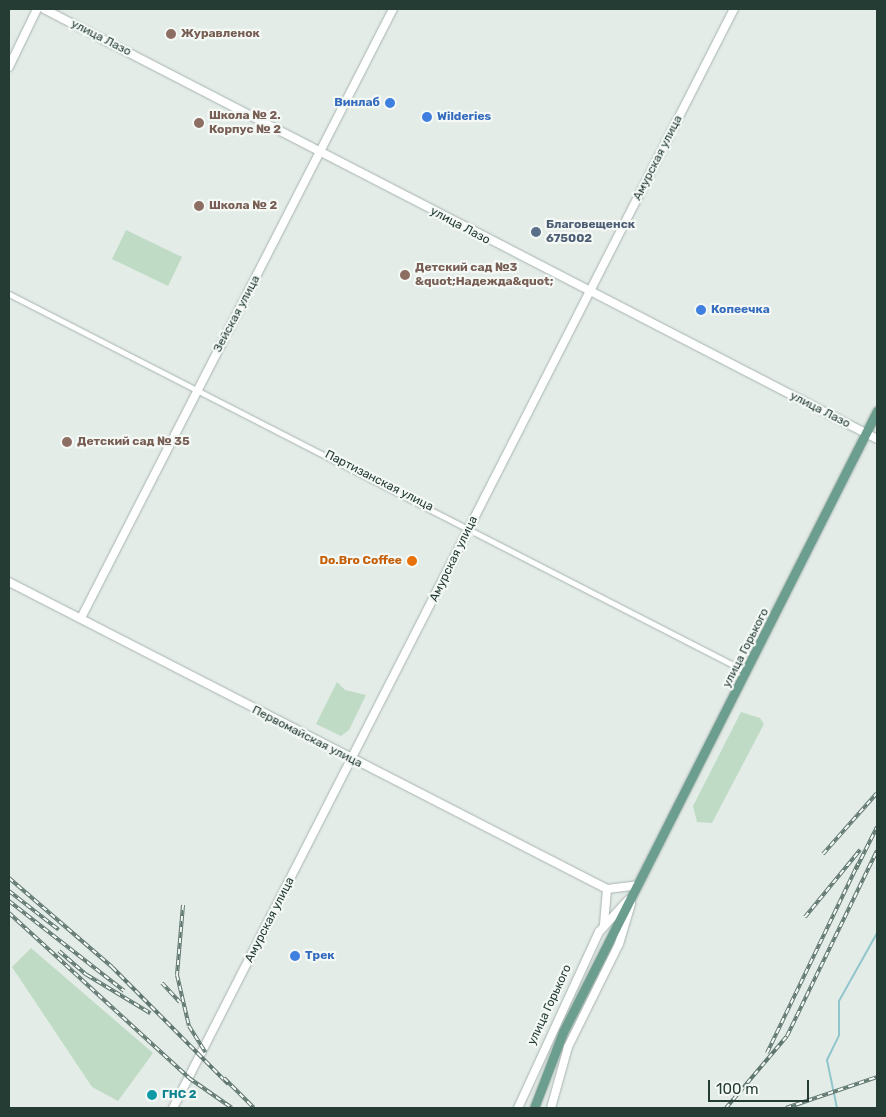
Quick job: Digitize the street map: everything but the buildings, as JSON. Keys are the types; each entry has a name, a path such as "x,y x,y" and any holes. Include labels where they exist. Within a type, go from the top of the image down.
{"main road":[{"name":"улица Горького","path":"633,895 748,672 877,411"},
{"path":"534,1108 547,1067 633,895"}],"street":[{"path":"9,67 37,9"},
{"name":"улица Лазо","path":"44,9 588,292 877,439"},
{"name":"Зейская улица","path":"81,618 197,388 394,9"},
{"name":"Амурская улица","path":"173,1108 352,761 588,292 734,9"},
{"name":"Партизанская улица","path":"9,294 469,527 748,672"},
{"name":"Первомайская улица","path":"9,582 352,761 607,889"},
{"path":"603,925 608,910 607,889 638,885"},
{"name":"улица Горького","path":"518,1108 562,1005 603,925 633,895"},
{"name":"улица Горького","path":"551,1108 562,1062 620,944 633,895"}],"green space":[{"path":"126,230 182,257 168,286 112,259"},
{"path":"337,682 345,690 366,695 349,730 341,736 316,724"},
{"path":"741,712 760,718 764,724 712,823 697,822 693,806"},
{"path":"31,948 153,1053 118,1101 92,1087 12,967"}],"waterway":[{"path":"837,1108 827,1060 839,1035 839,1001 877,933"}],"railway":[{"path":"823,854 877,793"},
{"path":"856,869 877,827"},
{"path":"805,917 860,850"},
{"path":"726,1108 787,1036 877,851"},
{"path":"767,1053 858,864"},
{"path":"9,878 112,967 228,1084"},
{"path":"9,891 59,930"},
{"path":"9,901 124,991"},
{"path":"183,905 177,975 189,1026 205,1052"},
{"path":"9,913 189,1078 232,1108"},
{"path":"59,951 87,975 150,1013"},
{"path":"162,983 180,1002"},
{"path":"786,1108 877,1077"},
{"path":"224,1078 254,1108"}],"place":[{"name":"Журавленок","path":"171,34"},
{"name":"Винлаб","path":"390,103"},
{"name":"Wilderies","path":"427,117"},
{"name":"Школа № 2. Корпус № 2","path":"199,123"},
{"name":"Школа № 2","path":"199,206"},
{"name":"Благовещенск 675002","path":"536,232"},
{"name":"Детский сад №3 &quot;Надежда&quot;","path":"405,275"},
{"name":"Копеечка","path":"701,310"},
{"name":"Детский сад № 35","path":"67,442"},
{"name":"Do.Bro Coffee","path":"412,561"},
{"name":"Трек","path":"295,956"},
{"name":"ГНС 2","path":"152,1095"}]}
